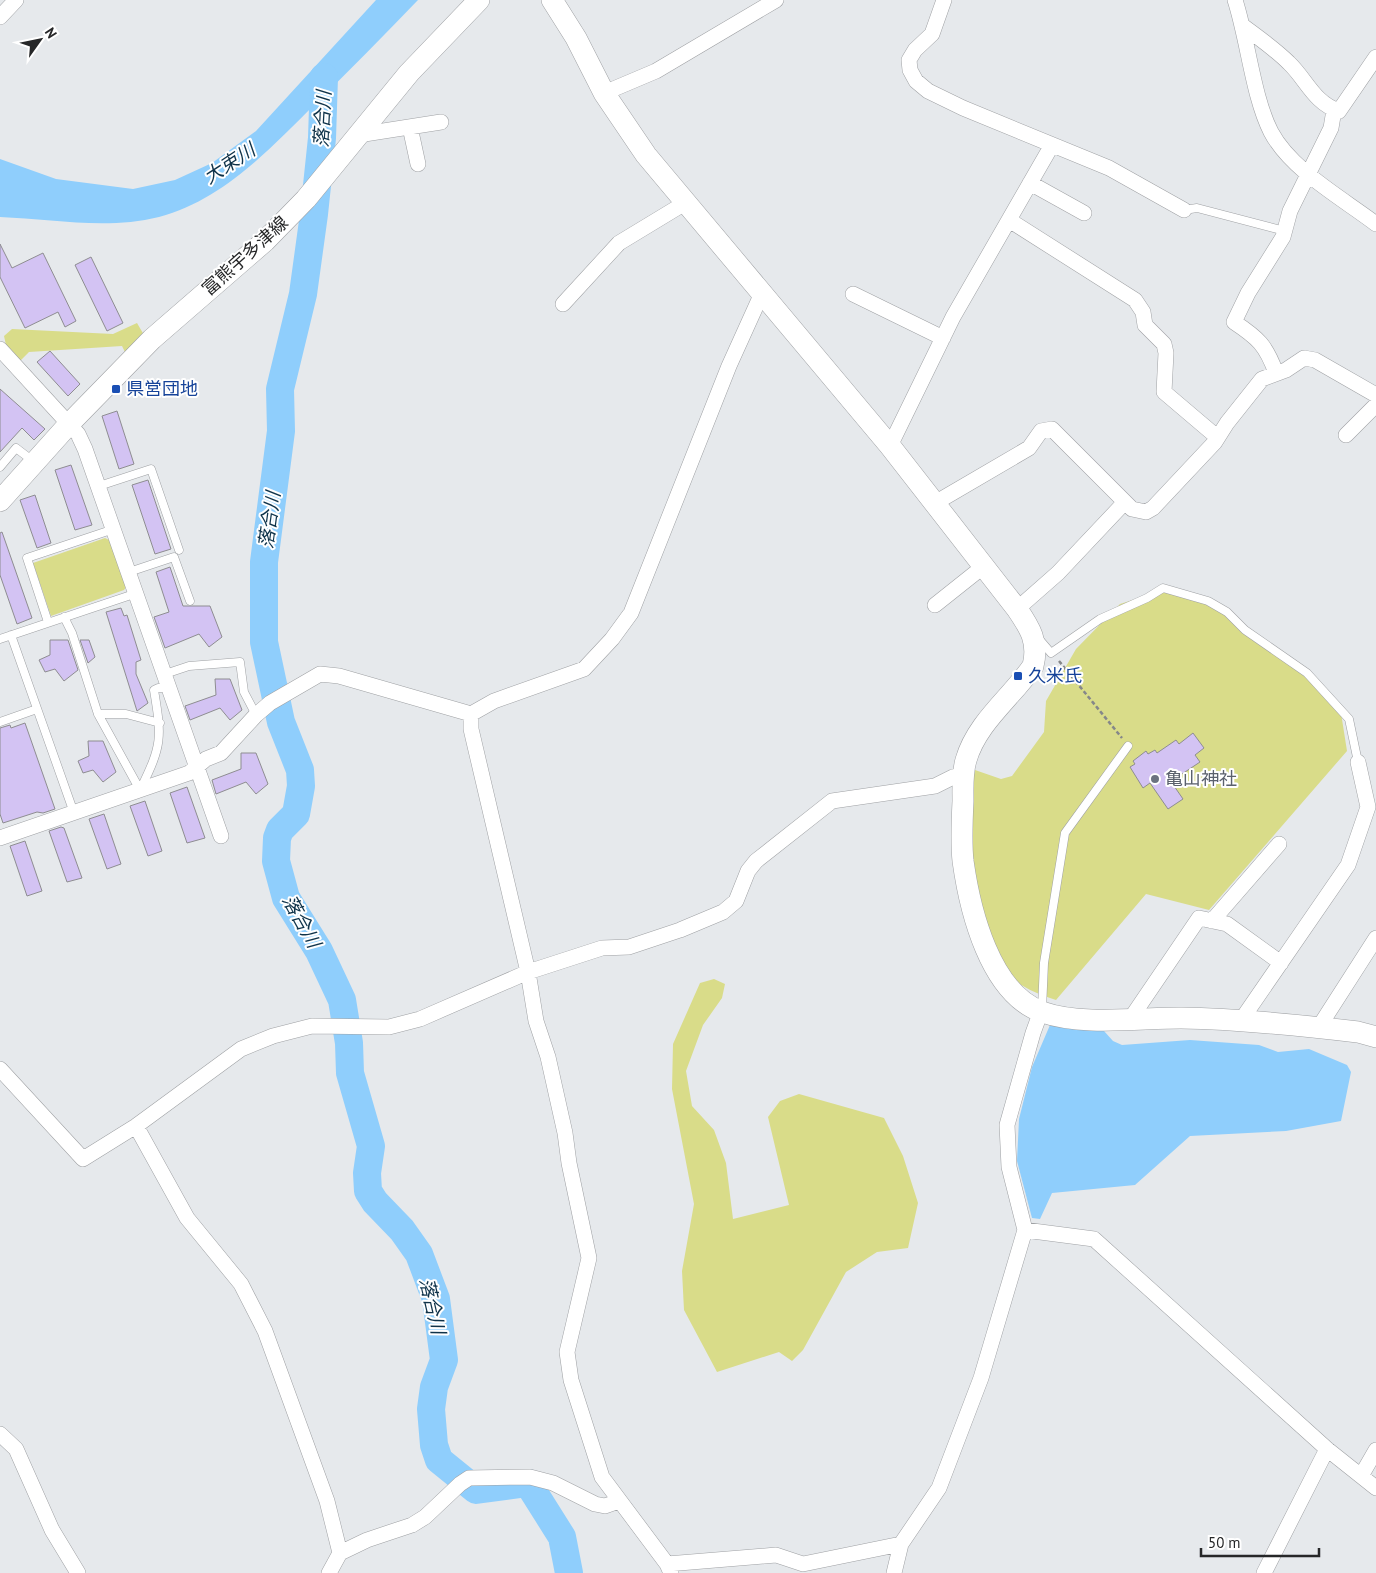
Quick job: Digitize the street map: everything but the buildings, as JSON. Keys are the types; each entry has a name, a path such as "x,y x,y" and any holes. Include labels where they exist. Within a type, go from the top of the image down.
{"street":[{"path":"0,17 16,0"},
{"name":"富熊宇多津線","path":"0,501 69,424 152,339 265,241 306,199 409,73 479,0"},
{"path":"552,0 576,38 604,93 646,155 685,204 890,446 1018,609 1032,632 1036,653 1033,666 984,724 966,759 964,775 963,861 968,887 986,948 996,969 1010,988 1022,1000 1041,1011 1084,1020 1131,1018 1242,1019 1320,1027 1376,1037"},
{"path":"604,93 656,71 776,0"},
{"path":"944,0 932,34 915,50 909,60 910,70 916,82 928,91 963,108 1109,168 1184,210"},
{"path":"1235,0 1263,111 1272,132 1285,152 1308,173 1376,224"},
{"path":"1243,26 1291,64 1310,90 1334,110 1338,111 1376,57"},
{"path":"1276,373 1265,346 1257,337 1234,322 1248,293 1283,237 1290,211 1330,128 1334,110"},
{"path":"358,135 441,122"},
{"path":"410,127 418,164"},
{"path":"890,446 943,338 1052,146"},
{"path":"1030,182 1084,213"},
{"path":"563,304 619,243 685,204"},
{"path":"1009,220 1136,300 1143,312 1145,326 1164,344 1166,353 1164,392 1217,437"},
{"path":"0,838 189,773 206,759 221,753 256,715 276,699 320,674 339,676 471,714 494,702 584,669 612,639 631,613 729,366 762,293"},
{"path":"853,294 943,338"},
{"path":"0,349 69,424 82,442 221,836"},
{"path":"934,503 1029,448 1041,431 1052,429 1132,509 1146,512 1153,508 1217,437 1262,379 1304,358 1315,360 1376,395"},
{"path":"1346,435 1376,405"},
{"path":"1018,609 1082,549 1125,502"},
{"path":"935,605 984,566"},
{"path":"471,714 471,728 528,972 536,1021 548,1057 590,1258 567,1352 571,1380 602,1477 669,1568 776,1555 803,1564 901,1544"},
{"path":"1242,1019 1348,865 1368,807 1358,762"},
{"path":"0,1069 83,1159 136,1126 242,1049 291,1030 312,1026 348,1028 389,1027 420,1019 528,972 602,948 629,948 680,930 722,912 736,901 748,871 756,861 832,801 935,786 953,777 964,775"},
{"path":"1212,921 1279,844"},
{"path":"1131,1018 1199,918 1227,924 1281,963"},
{"path":"1320,1027 1376,938"},
{"path":"894,1573 901,1544 939,1488 981,1378 1025,1230 1009,1167 1007,1125 1033,1032 1041,1011"},
{"path":"136,1126 187,1218 241,1284 254,1306 265,1331 327,1501 335,1566"},
{"path":"1025,1230 1094,1239 1327,1449 1376,1488"},
{"path":"0,1434 16,1449 52,1530 78,1573"},
{"path":"1264,1573 1327,1449"},
{"path":"1361,1476 1376,1450"},
{"path":"335,1566 367,1540 412,1525 425,1517 465,1481 501,1476 530,1476 553,1483 595,1504 605,1506 619,1502"}],"lane":[{"path":"1184,210 1197,208 1285,231"},
{"path":"0,467 16,448 34,463"},
{"path":"99,486 151,469 179,550"},
{"path":"48,622 27,558 114,529"},
{"path":"129,572 174,557 190,601"},
{"path":"1032,632 1051,653 1100,619 1147,598 1164,588 1208,601 1227,612 1245,630 1307,673 1343,711 1349,718 1358,762"},
{"path":"0,639 136,593"},
{"path":"64,617 72,633 98,714 140,790"},
{"path":"11,635 74,813"},
{"path":"140,790 153,766 160,742 160,722 154,690 189,666 240,662 244,692 256,715"},
{"path":"0,722 37,709"},
{"path":"98,714 126,714 160,722"},
{"path":"1041,1011 1044,1001 1044,963 1065,833 1128,746"}],"path":[{"path":"1054,656 1128,746"}],"green space":[{"path":"137,323 144,335 125,352 122,346 29,352 19,362 6,345 4,336 12,329 113,334"},
{"path":"105,538 109,540 126,587 124,590 51,616 33,563"},
{"path":"1161,591 1203,601 1242,623 1305,677 1341,713 1347,751 1209,910 1146,894 1056,1000 1021,985 1004,969 994,950 986,927 975,872 971,816 975,770 1001,779 1012,776 1044,732 1046,701 1076,649 1120,604"},
{"path":"714,979 725,984 722,998 703,1025 686,1071 692,1106 714,1130 726,1163 733,1219 789,1205 768,1117 780,1101 799,1094 884,1118 903,1156 918,1203 908,1248 877,1252 846,1272 803,1350 792,1361 779,1352 717,1372 684,1310 682,1271 694,1204 672,1089 673,1044 700,983"}],"water":[{"name":"大束川","path":"376,0 418,0 262,156 244,172 204,199 159,217 120,223 80,223 0,217 0,159 56,179 133,189 175,180 212,163 256,131"},
{"path":"1050,1025 1104,1031 1113,1041 1122,1045 1190,1040 1259,1045 1278,1052 1309,1049 1347,1065 1351,1072 1341,1121 1286,1131 1190,1136 1135,1185 1052,1193 1040,1219 1032,1218 1017,1161 1019,1119 1032,1067"}],"waterway":[{"name":"落合川","path":"324,77 322,138 314,214 303,294 280,389 281,431 264,562 264,642 281,722 300,770 301,786 296,814 280,830 277,838 276,861 286,898 319,951 342,1000 349,1043 350,1073 371,1146 367,1173 368,1191 375,1202 402,1230 419,1254 436,1299 444,1360 434,1387 431,1409 434,1445 439,1460 476,1490 528,1483 562,1537 569,1573"}],"place":[{"name":"県営団地","path":"116,389"},
{"name":"久米氏","path":"1018,676"},
{"name":"亀山神社","path":"1155,779"}]}
